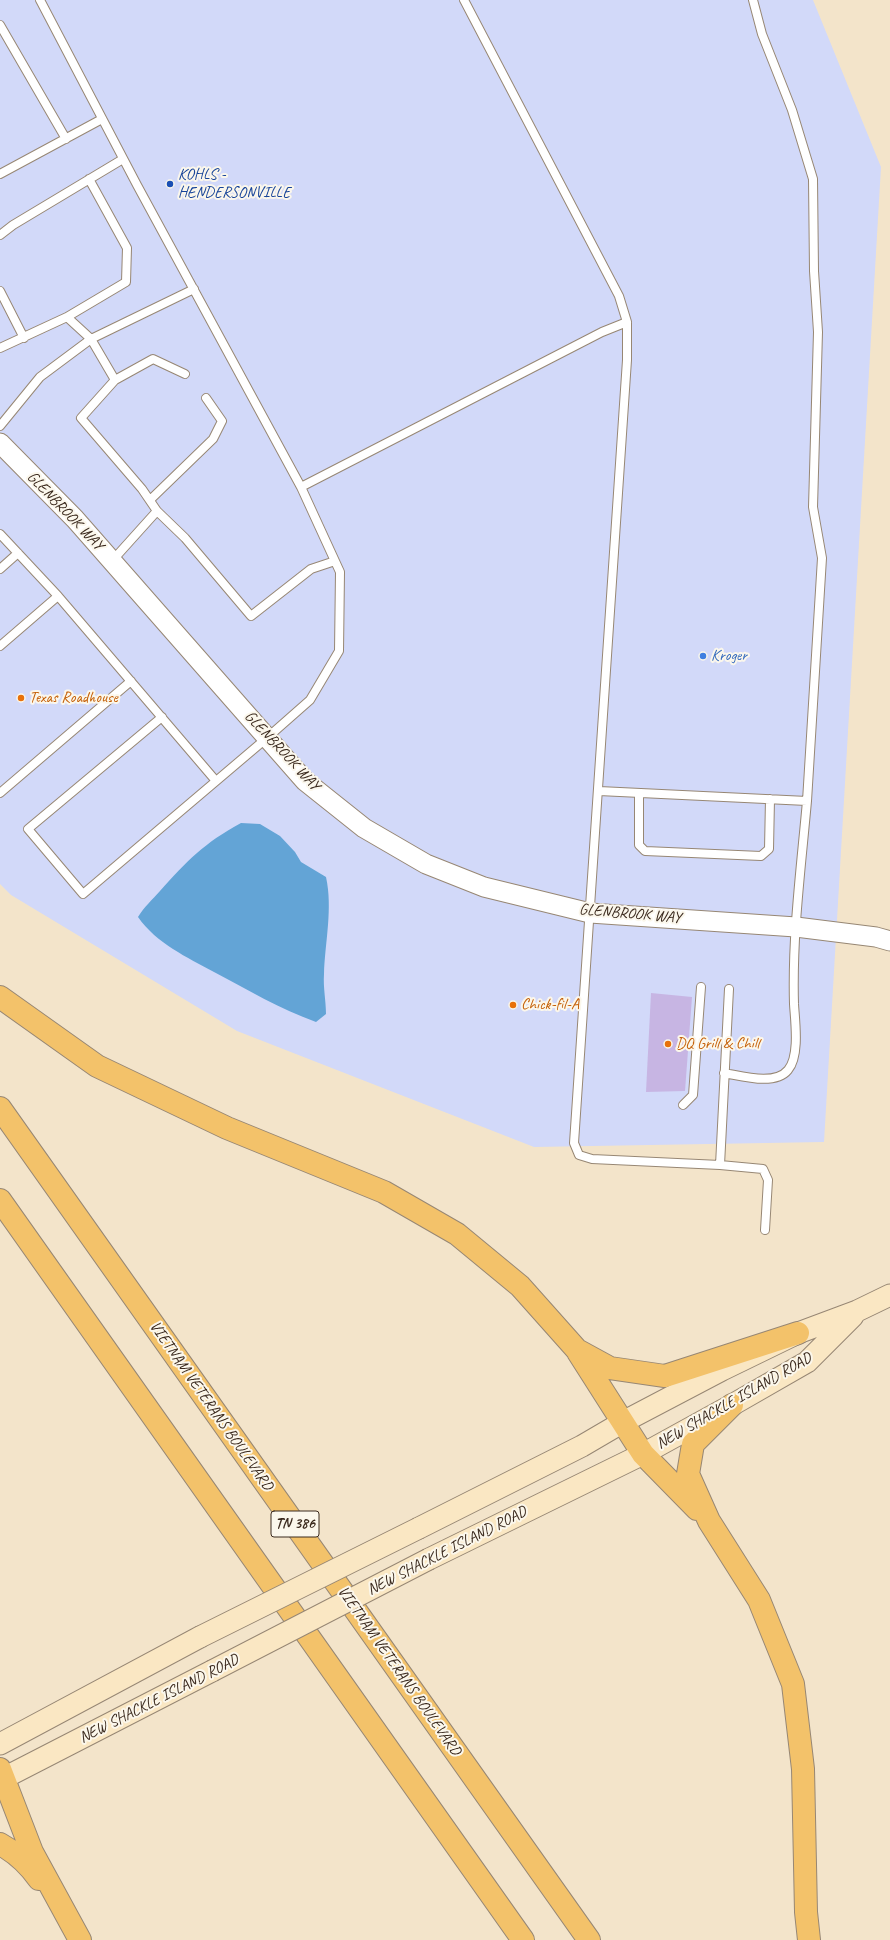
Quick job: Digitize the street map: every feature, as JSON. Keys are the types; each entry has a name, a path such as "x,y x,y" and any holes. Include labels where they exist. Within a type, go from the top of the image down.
{"highway":[{"path":"0,997 97,1066 228,1128 384,1192 457,1234 520,1286 576,1350 644,1454 709,1521"},
{"name":"VIETNAM VETERANS BOULEVARD","path":"0,1108 589,1940"},
{"path":"0,1200 523,1940"},
{"path":"576,1350 610,1368 665,1376 798,1334"},
{"path":"732,1405 692,1444 688,1474 709,1521 759,1600 792,1684 804,1769 806,1912 809,1940"},
{"path":"1,1776 32,1852 78,1936"},
{"path":"0,1844 10,1850 34,1872 78,1936"}],"main road":[{"name":"NEW SHACKLE ISLAND ROAD","path":"0,1744 200,1637 582,1446 623,1422 722,1370 798,1334 858,1311 890,1295"},
{"name":"NEW SHACKLE ISLAND ROAD","path":"1,1776 212,1672 429,1559 644,1454 807,1362 858,1311"}],"street":[{"name":"GLENBROOK WAY","path":"0,443 75,519 268,737 305,781 364,828 426,864 484,887 590,913 796,927 876,936 890,941"}],"lane":[{"path":"40,0 123,159 301,487 340,572 339,651 310,700 83,894 28,830 162,717"},
{"path":"464,0 619,296 627,322 627,360 599,791 574,1142 579,1155 592,1159 720,1165 763,1169 768,1180 765,1230"},
{"path":"724,1073 774,1079 788,1070 791,1065 795,1041 794,995 796,927 807,801 822,558 813,507 818,332 814,271 813,179 792,110 762,34 753,0"},
{"path":"0,26 66,139"},
{"path":"0,174 102,119"},
{"path":"0,235 13,225 123,159"},
{"path":"0,348 67,317 126,282 127,248 89,179"},
{"path":"0,426 40,377 91,339 194,289"},
{"path":"0,291 24,338"},
{"path":"67,317 91,339 115,380"},
{"path":"301,487 602,332 627,322"},
{"path":"185,374 153,359 115,380 81,418 142,489 157,511 185,538 251,616 311,569 335,561"},
{"path":"150,500 213,439 222,421 206,398"},
{"path":"112,561 157,511"},
{"path":"0,534 58,596 216,781"},
{"path":"0,569 18,553"},
{"path":"0,646 58,596"},
{"path":"0,793 131,681"},
{"path":"599,791 807,801"},
{"path":"639,793 639,845 645,851 762,856 769,849 770,799"},
{"path":"683,1105 693,1095 701,987"},
{"path":"720,1165 729,989"}],"shaded area":[{"path":"0,0 813,0 881,167 824,1142 534,1147 237,1031 11,895 0,884"}],"water":[{"path":"241,823 260,824 280,836 295,852 301,862 326,877 329,913 324,979 326,1014 316,1022 264,999 183,955 154,935 138,917 145,907 197,853 228,830"}],"building":[{"name":"DQ Grill & Chill","path":"651,993 692,997 685,1091 646,1092"}],"place":[{"name":"KOHLS - HENDERSONVILLE","path":"170,184"},
{"name":"Kroger","path":"703,656"},
{"name":"Texas Roadhouse","path":"21,698"},
{"name":"Chick-fil-A","path":"513,1005"},
{"name":"DQ Grill & Chill","path":"668,1044"}]}
